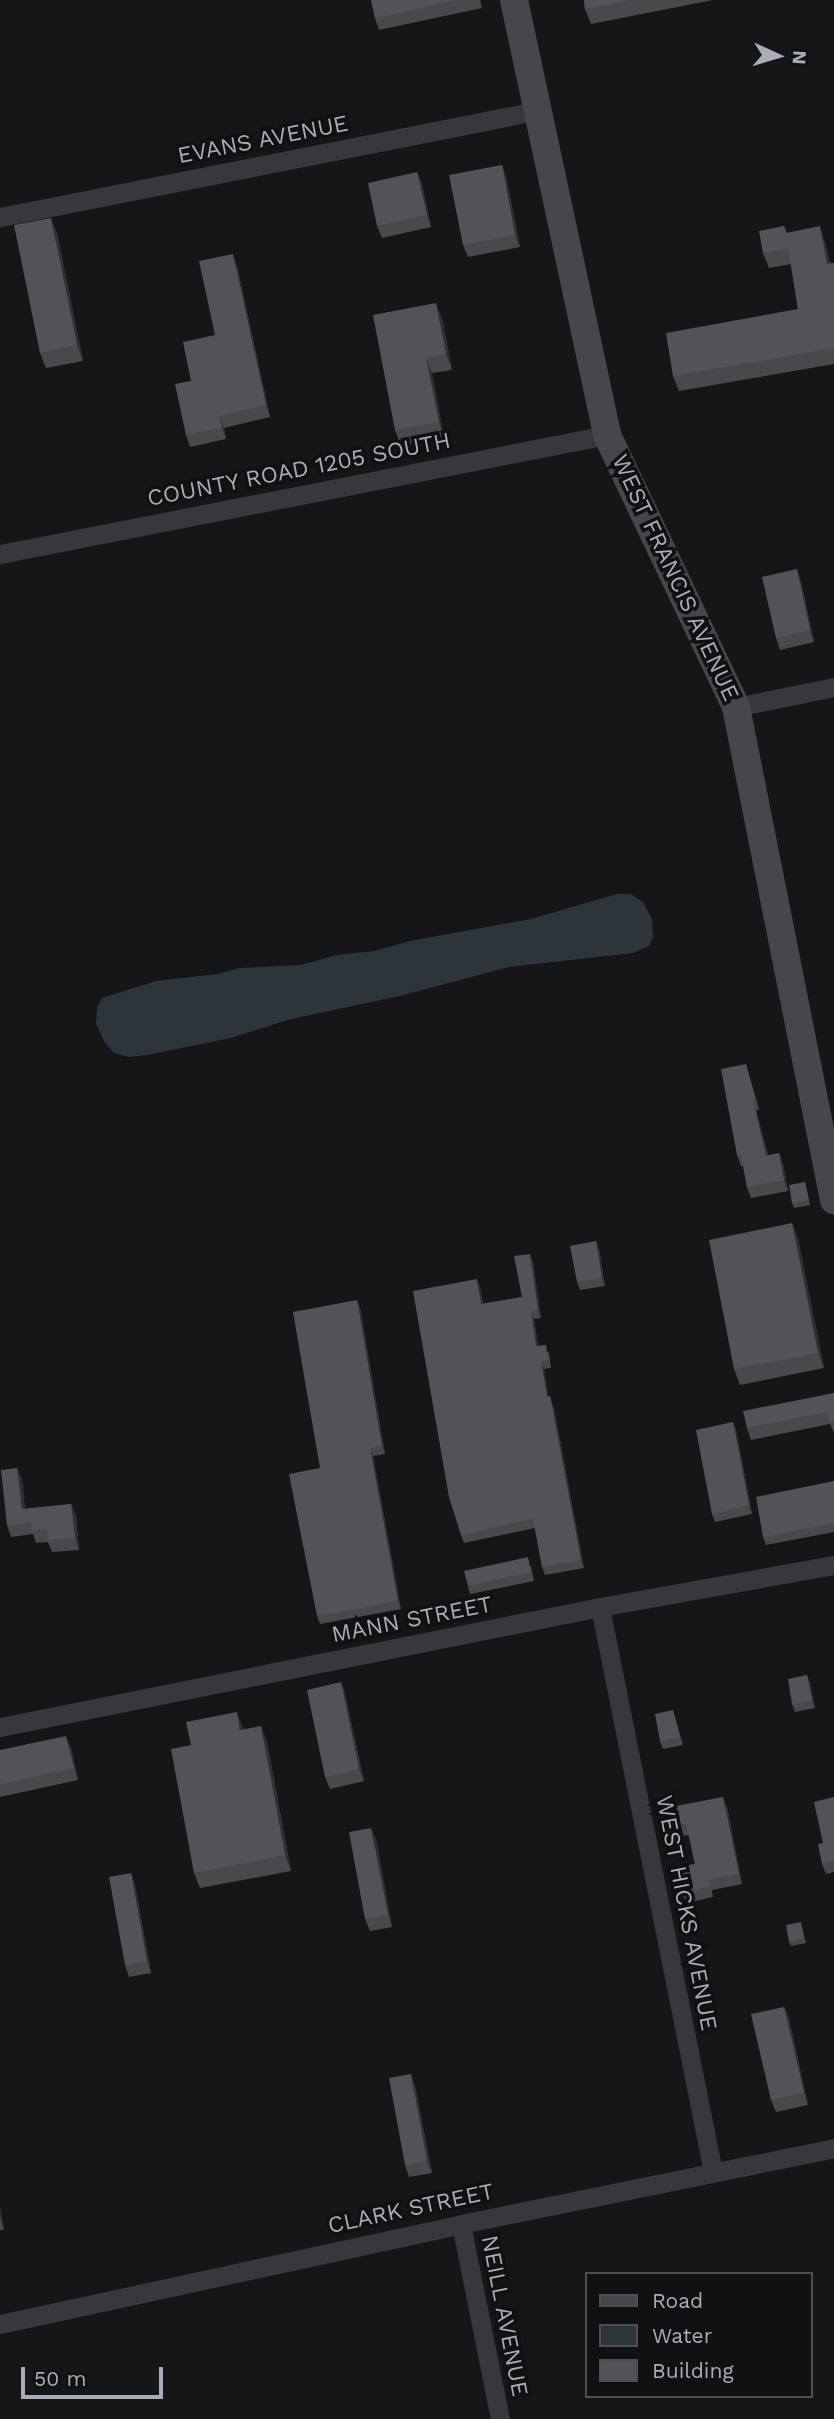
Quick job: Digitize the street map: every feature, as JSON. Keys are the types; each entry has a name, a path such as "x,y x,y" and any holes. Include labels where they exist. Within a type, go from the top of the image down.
{"street":[{"name":"WEST FRANCIS AVENUE","path":"514,0 607,435 736,707 834,1200"},
{"name":"EVANS AVENUE","path":"0,217 536,111"},
{"name":"COUNTY ROAD 1205 SOUTH","path":"0,554 607,435"},
{"path":"736,707 834,687"},
{"name":"MANN STREET","path":"0,1727 600,1607 834,1565"},
{"name":"WEST HICKS AVENUE","path":"611,1663 612,1639 619,1621 634,1605 655,1597"},
{"name":"WEST HICKS AVENUE","path":"600,1607 713,2172"},
{"name":"CLARK STREET","path":"0,2324 461,2224 834,2148"},
{"name":"NEILL AVENUE","path":"461,2224 500,2419"}],"water":[{"path":"617,894 631,894 643,902 652,919 653,937 649,946 633,953 509,967 400,996 291,1019 231,1038 147,1055 128,1057 114,1053 105,1043 96,1024 97,1008 102,998 156,981 218,974 239,968 301,965 337,955 374,951 410,941 531,919"}],"building":[{"path":"371,0 457,0 375,18"},
{"path":"584,0 630,0 585,9"},
{"path":"502,165 515,235 463,245 449,175"},
{"path":"417,172 427,215 377,226 368,183"},
{"path":"51,218 77,345 40,353 14,225"},
{"path":"784,226 786,233 820,226 827,264 834,263 834,348 673,376 666,333 798,309 788,248 763,253 759,231"},
{"path":"233,254 266,405 219,416 222,427 186,435 175,384 191,381 183,342 215,335 199,261"},
{"path":"436,303 446,354 426,358 439,422 395,430 373,315"},
{"path":"797,569 810,630 776,638 762,577"},
{"path":"746,1064 766,1156 779,1153 784,1180 747,1187 741,1154 737,1155 721,1069"},
{"path":"805,1182 809,1200 792,1203 789,1185"},
{"path":"792,1223 818,1353 734,1369 709,1240"},
{"path":"596,1241 602,1278 577,1282 570,1246"},
{"path":"530,1254 538,1310 531,1311 536,1346 546,1345 548,1360 541,1361 581,1560 542,1567 533,1519 461,1535 449,1497 413,1291 477,1279 481,1304 522,1297 514,1256"},
{"path":"357,1300 382,1446 370,1448 398,1601 317,1616 289,1474 320,1468 293,1312"},
{"path":"834,1393 834,1421 829,1422 827,1412 747,1428 743,1411"},
{"path":"733,1422 749,1505 712,1514 696,1430"},
{"path":"17,1468 22,1509 71,1504 75,1538 48,1540 47,1529 32,1531 31,1522 7,1525 1,1470"},
{"path":"834,1481 834,1523 763,1537 756,1497"},
{"path":"528,1557 531,1572 468,1586 464,1571"},
{"path":"807,1675 812,1700 792,1704 788,1679"},
{"path":"341,1682 359,1769 325,1777 307,1690"},
{"path":"673,1710 680,1737 660,1741 655,1714"},
{"path":"237,1712 240,1730 261,1726 285,1855 194,1873 171,1749 191,1745 186,1722"},
{"path":"66,1736 74,1768 0,1784 0,1750"},
{"path":"723,1797 739,1874 708,1880 710,1887 682,1892 677,1867 695,1864 686,1824 680,1825 676,1806"},
{"path":"834,1797 834,1861 822,1864 818,1844 823,1843 814,1802"},
{"path":"371,1828 388,1915 365,1919 349,1832"},
{"path":"131,1873 147,1961 125,1965 109,1877"},
{"path":"801,1922 804,1939 789,1942 786,1925"},
{"path":"784,2007 804,2093 771,2100 751,2014"},
{"path":"411,2074 427,2161 405,2165 389,2078"}]}
